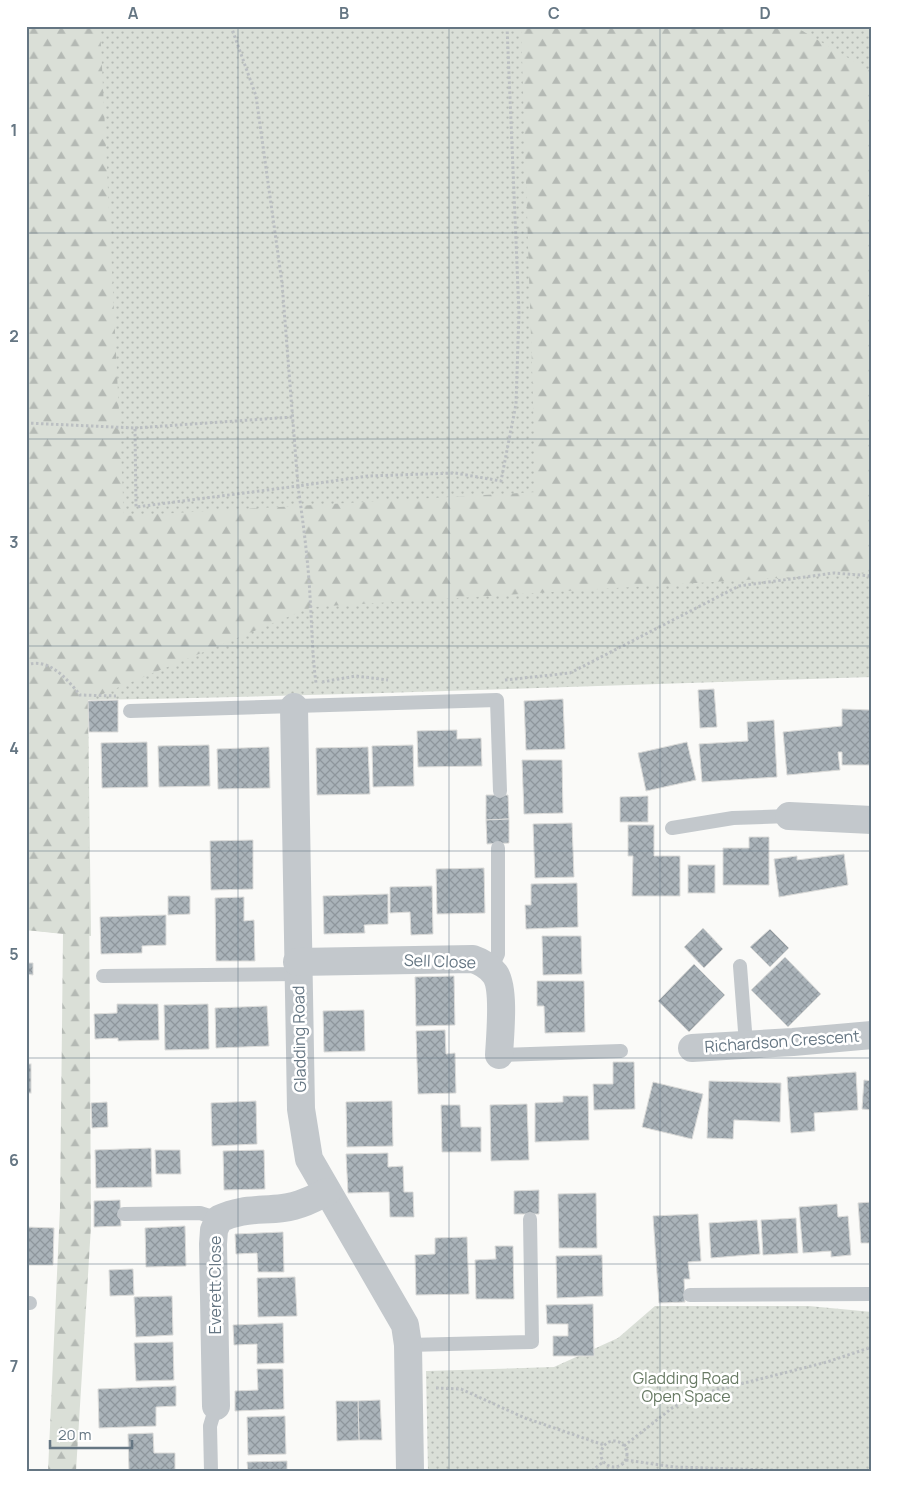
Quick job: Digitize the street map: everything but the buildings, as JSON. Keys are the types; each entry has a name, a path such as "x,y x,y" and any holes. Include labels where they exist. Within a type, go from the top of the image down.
{"street":[{"name":"Gladding Road","path":"294,707 297,968 303,1131 309,1159 405,1325 408,1344 410,1471"},
{"path":"789,816 872,820"},
{"name":"Sell Close","path":"297,968 473,959 491,969 497,975 500,986 499,1055"},
{"name":"Richardson Crescent","path":"692,1048 872,1035"},
{"name":"Everett Close","path":"216,1406 213,1244 214,1230 219,1219 243,1210 291,1206 327,1192"}],"lane":[{"path":"130,711 497,700 500,791"},
{"path":"672,828 733,818 789,816"},
{"path":"491,969 498,954 498,848"},
{"path":"740,966 746,1044"},
{"path":"103,976 297,968"},
{"path":"499,1055 621,1051"},
{"path":"124,1214 200,1213 219,1219"},
{"path":"408,1344 532,1342 530,1219"},
{"path":"690,1295 872,1294"},
{"path":"211,1471 210,1426 216,1406"}],"path":[{"path":"231,26 256,96 282,284 298,486 306,542 310,597 310,636 316,683"},
{"path":"135,428 136,507 368,476 455,473 501,481 516,404 518,313 507,26"},
{"path":"26,423 135,428 292,415"},
{"path":"499,682 510,679 570,673 740,586 834,572 872,576"},
{"path":"294,707 299,693 316,683 356,676 389,680"},
{"path":"624,1446 672,1408 698,1395 817,1364 872,1347"},
{"path":"409,1389 462,1389 524,1418 604,1445"},
{"path":"626,1460 624,1446 612,1441 604,1445 600,1454 603,1462 612,1467 617,1467 626,1460 674,1467 800,1471"},
{"path":"592,1471 603,1462"}],"green space":[{"path":"26,26 872,26 872,677 382,693 88,700 91,936 26,930"},
{"path":"26,26 100,26 124,516 536,492 521,26 794,26 872,72 872,572 312,607 88,700 91,1226 76,1471 48,1471 60,1208 63,934 26,930"},
{"name":"Gladding Road Open Space","path":"655,1306 809,1306 872,1312 872,1471 428,1471 426,1371 554,1367 618,1338"}]}
